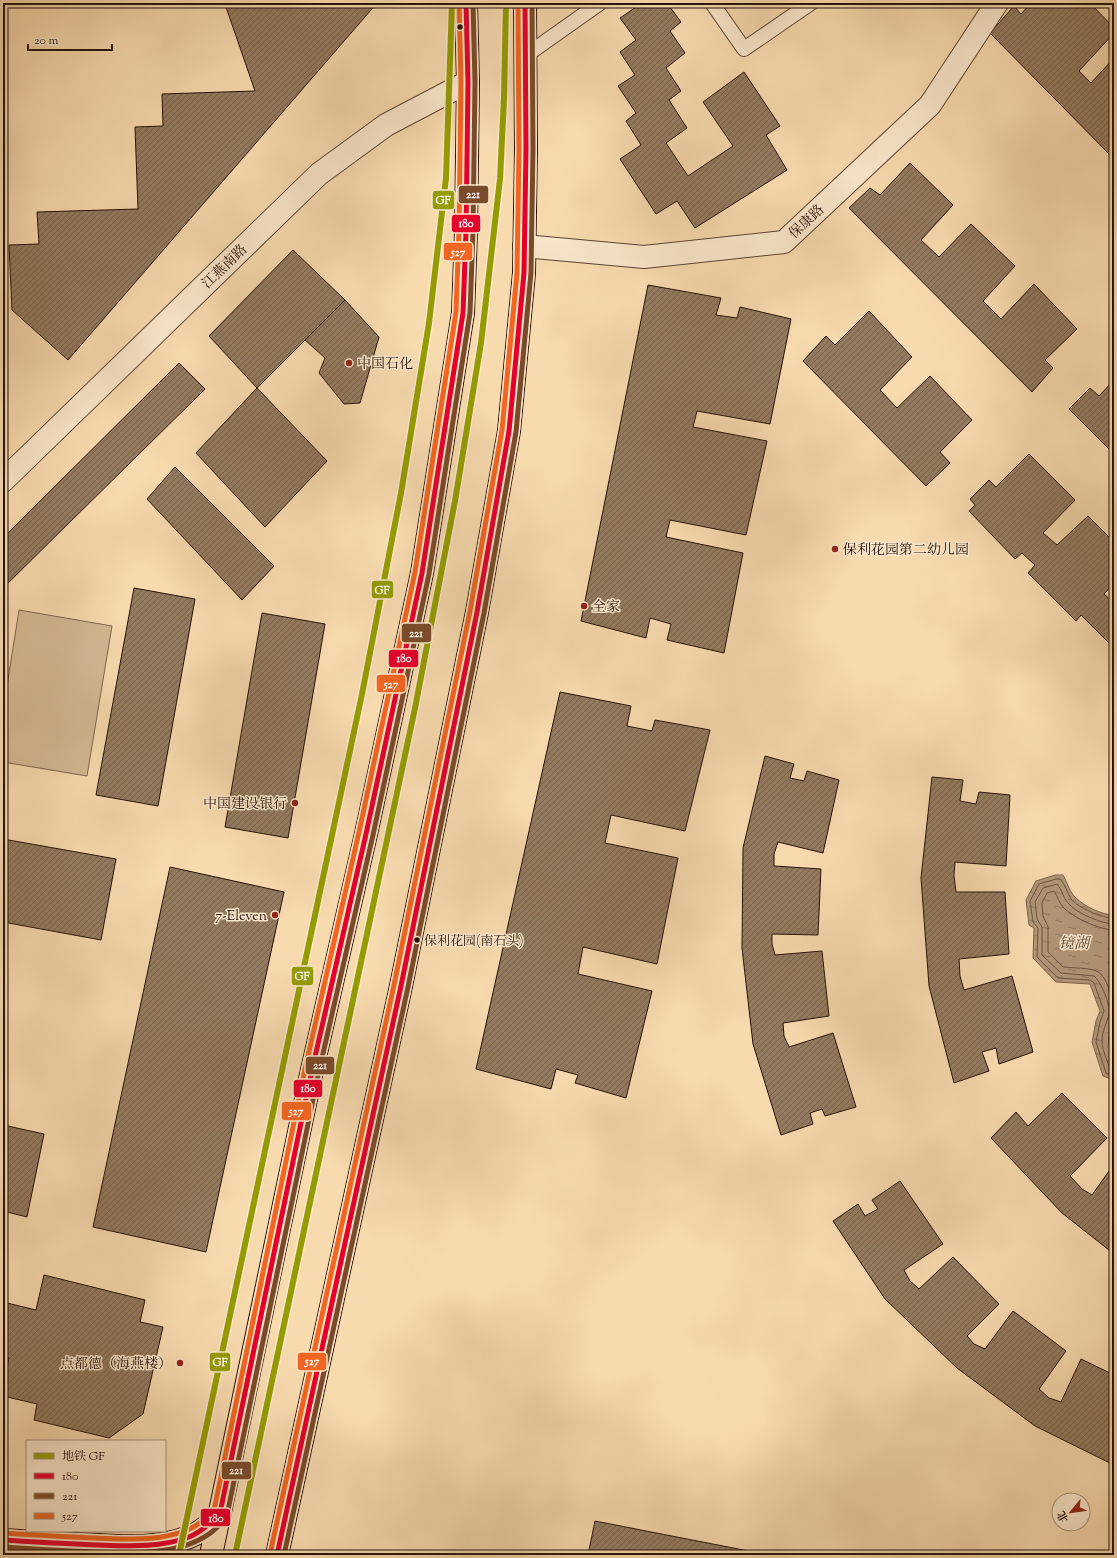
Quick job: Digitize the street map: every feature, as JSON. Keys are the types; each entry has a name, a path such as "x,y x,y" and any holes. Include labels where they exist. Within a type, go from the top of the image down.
{"main road":[{"path":"211,1555 312,1070 369,820 422,573 463,313 466,232 468,82 466,3"},
{"path":"277,1555 401,986 477,612 509,431 524,273 525,3"},
{"path":"3,1540 125,1546 152,1545 189,1537 212,1523 220,1513"}],"street":[{"name":"保康路","path":"524,246 644,257 784,242 930,105 997,3"},
{"name":"江燕南路","path":"3,481 319,174 386,125 468,82"}],"lane":[{"path":"525,56 600,3"},
{"path":"712,3 744,49 811,3"}],"shaded area":[{"path":"19,610 112,626 87,776 3,762 3,711"}],"water":[{"name":"镜湖","path":"1055,875 1063,875 1072,893 1084,904 1099,912 1114,915 1114,1080 1103,1076 1092,1042 1096,1021 1100,1011 1090,984 1056,982 1033,958 1034,928 1029,925 1026,900 1036,881"}],"building":[{"path":"238,3 377,3 68,360 12,310 9,245 39,244 37,212 138,209 135,127 163,126 162,94 255,91 226,7"},
{"path":"642,3 667,3 681,22 670,31 685,53 666,68 681,91 669,100 687,128 666,143 688,176 733,146 703,102 744,72 780,126 766,135 787,170 695,228 677,201 656,214 620,159 641,145 626,121 636,113 618,86 635,75 620,52 636,40 620,18"},
{"path":"1031,3 1090,3 1114,28 1114,33 1079,71 1091,83 1114,58 1114,159 990,33 1014,6 1021,14"},
{"path":"910,163 953,205 921,240 939,257 971,224 1015,266 983,301 1001,319 1034,284 1077,329 1045,360 1053,368 1032,392 849,208 870,188 880,195"},
{"path":"293,250 345,300 257,388 209,336"},
{"path":"648,285 721,298 716,315 737,318 740,307 791,319 770,424 697,411 693,427 767,441 746,535 670,520 666,537 743,553 724,653 667,640 671,624 650,618 646,638 581,621"},
{"path":"345,300 379,337 360,403 344,404 319,373 325,358 305,340"},
{"path":"869,311 912,357 880,390 897,408 930,376 972,420 940,452 950,463 926,486 803,361 826,336 835,345"},
{"path":"179,363 205,389 3,588 3,538"},
{"path":"1114,380 1114,454 1069,409 1090,388 1099,396"},
{"path":"257,388 327,461 265,527 196,453"},
{"path":"1029,454 1075,500 1043,533 1057,545 1088,516 1114,542 1114,583 1104,594 1114,603 1114,648 1081,615 1076,621 1028,573 1035,565 1022,553 1015,559 969,511 975,505 970,499 989,480 996,487"},
{"path":"175,467 274,566 242,600 147,499"},
{"path":"134,588 195,599 158,806 96,795"},
{"path":"262,613 325,624 288,838 225,827"},
{"path":"560,692 631,706 627,726 652,731 655,720 710,730 685,831 611,815 605,843 678,858 657,964 583,947 578,974 652,991 626,1098 575,1083 578,1075 556,1069 551,1089 476,1069"},
{"path":"765,756 794,764 790,778 804,781 807,771 839,780 823,853 778,842 774,854 774,866 821,869 818,935 772,934 772,944 775,955 822,951 829,1016 783,1023 784,1036 789,1047 833,1033 856,1107 825,1116 822,1109 810,1113 813,1124 781,1135 753,1044 742,948 743,848"},
{"path":"932,777 963,780 960,801 976,804 979,792 1010,795 1006,866 955,862 954,876 956,892 1005,892 1009,954 959,959 960,976 964,990 1012,976 1033,1052 999,1064 996,1048 982,1052 989,1071 954,1083 929,986 921,878"},
{"path":"3,839 116,859 101,940 3,922"},
{"path":"170,867 284,892 206,1252 93,1227"},
{"path":"1062,1093 1107,1138 1070,1176 1082,1189 1092,1195 1114,1164 1114,1254 1062,1213 991,1138 1016,1112 1028,1126"},
{"path":"3,1125 44,1134 27,1217 3,1211"},
{"path":"900,1181 943,1244 904,1270 910,1281 919,1289 953,1257 999,1304 967,1336 974,1344 985,1349 1013,1311 1066,1351 1039,1389 1049,1398 1061,1402 1081,1359 1114,1375 1114,1465 1035,1426 957,1368 885,1299 833,1221 858,1204 865,1216 878,1209 872,1200"},
{"path":"44,1275 145,1300 140,1322 163,1327 143,1414 109,1438 34,1420 37,1404 3,1396 3,1384 9,1358 3,1357 3,1302 36,1310"},
{"path":"595,1521 769,1555 588,1555"}],"metro line":[{"name":"GF","path":"179,1555 362,694 401,493 429,323 446,178 452,3"},
{"name":"GF","path":"235,1555 415,708 455,501 481,343 500,179 504,98 506,3"}],"transit line":[{"name":"527","path":"3,1533 119,1539 153,1538 176,1534 191,1528 202,1522 214,1510 305,1069 359,832 415,572 456,312 459,232 461,82 459,3"},
{"name":"180","path":"3,1540 62,1544 132,1546 155,1545 178,1541 198,1533 220,1513 312,1070 366,834 422,573 463,313 466,232 468,82 466,3"},
{"name":"221","path":"3,1547 59,1551 127,1553 166,1550 184,1546 201,1539 215,1529 227,1515 319,1071 373,835 429,574 470,313 473,232 475,82 473,3"},
{"name":"527","path":"270,1554 394,985 470,611 502,430 517,273 519,149 518,3"},
{"name":"180","path":"277,1555 401,986 477,612 509,431 524,273 526,149 525,3"},
{"name":"221","path":"284,1555 408,987 484,613 516,432 531,273 533,149 532,3"}],"place":[{"name":"中国石化","path":"349,363"},
{"name":"保利花园第二幼儿园","path":"835,549"},
{"name":"全家","path":"584,606"},
{"name":"中国建设银行","path":"295,803"},
{"name":"7-Eleven","path":"275,915"},
{"name":"保利花园(南石头)","path":"417,940"},
{"name":"点都德（海燕楼）","path":"180,1363"}]}
